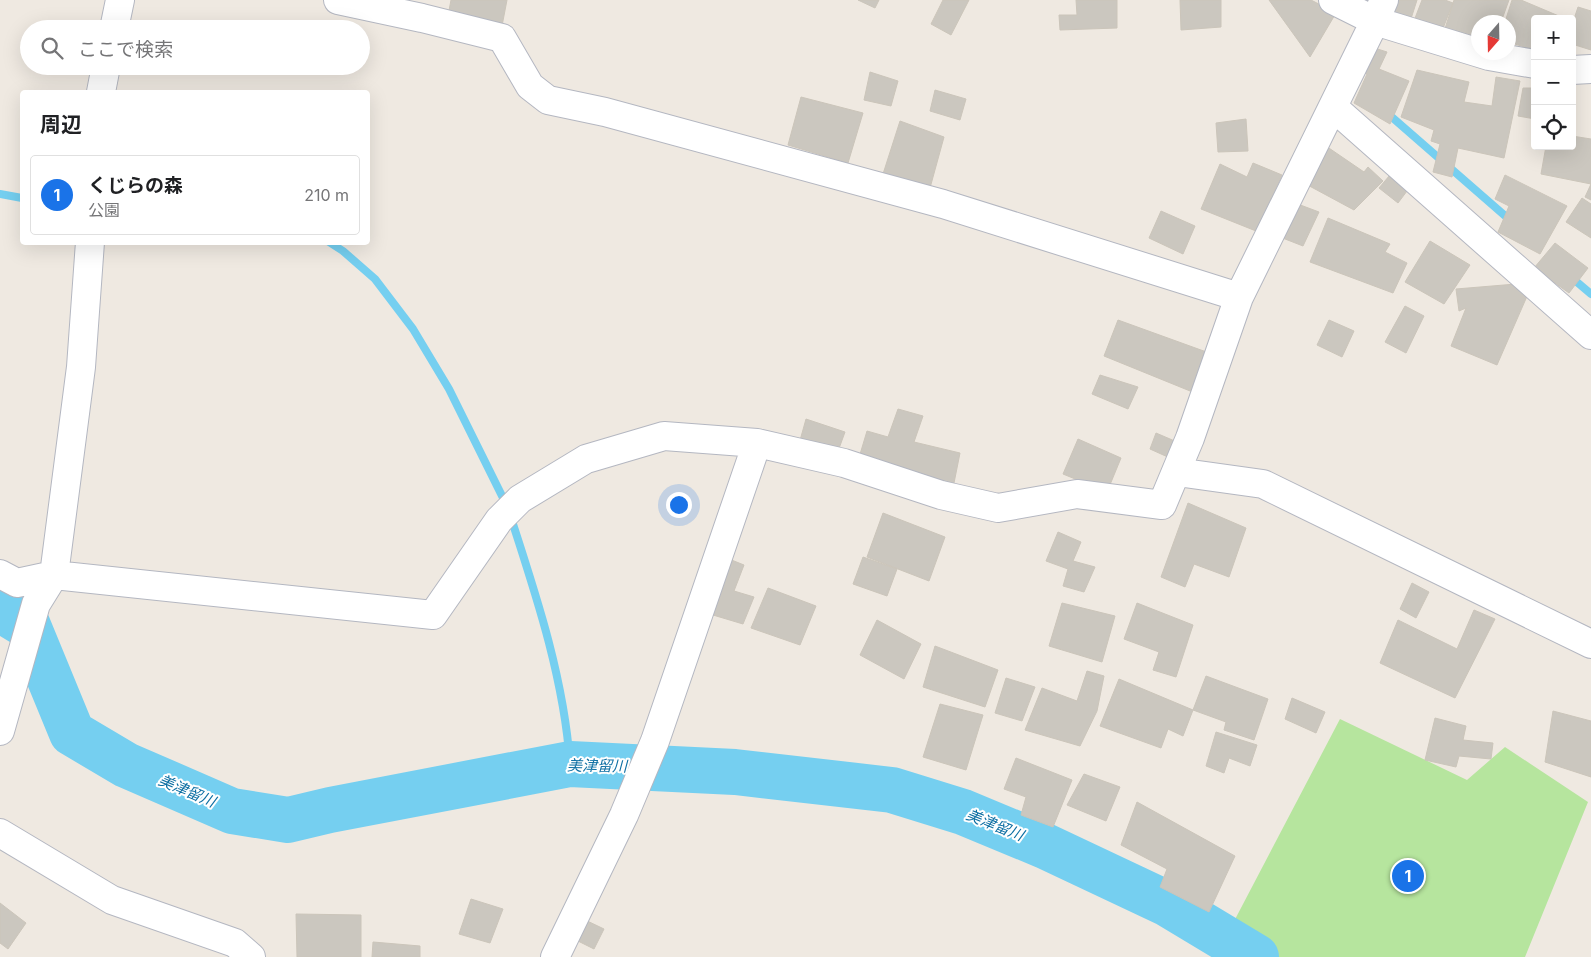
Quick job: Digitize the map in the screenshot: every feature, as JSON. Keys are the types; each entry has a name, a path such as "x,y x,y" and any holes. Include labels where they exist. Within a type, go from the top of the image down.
{"street":[{"path":"116,20 120,0"},
{"path":"338,0 502,38 530,86 548,100 605,112 943,204 1239,296"},
{"path":"1333,0 1379,11 1488,56 1531,63"},
{"path":"0,574 17,583 54,575 433,615 507,512 520,498 586,459 664,436 757,443 844,463 941,495 998,508 1077,494 1162,505 1190,438 1239,296 1379,11"},
{"path":"1576,70 1591,69"},
{"path":"101,90 104,75"},
{"path":"1333,107 1591,335"},
{"path":"0,731 36,604 54,575 81,367 90,245"},
{"path":"555,957 624,815 655,741 757,443"},
{"path":"1177,472 1263,484 1591,644"},
{"path":"0,833 112,900 235,944 251,957"}],"green space":[{"path":"1340,719 1467,780 1505,747 1588,802 1525,957 1273,957 1231,927"}],"building":[{"path":"451,0 507,0 502,26 448,16"},
{"path":"858,0 879,0 875,8"},
{"path":"943,0 969,0 951,35 931,24"},
{"path":"1076,0 1117,0 1117,28 1060,30 1059,15 1077,15"},
{"path":"1180,0 1221,0 1221,27 1181,30"},
{"path":"1269,0 1311,0 1336,13 1310,57"},
{"path":"1391,0 1417,0 1409,25 1386,13"},
{"path":"1422,0 1445,0 1453,3 1440,36 1412,26"},
{"path":"1454,0 1509,0 1504,15 1471,15 1471,43 1443,35"},
{"path":"1512,0 1521,0 1557,15 1531,15 1531,49 1516,44 1516,15 1507,15"},
{"path":"1578,7 1591,11 1591,50 1576,45 1575,15"},
{"path":"1368,46 1387,52 1379,69 1409,81 1390,124 1354,103 1367,74 1357,69"},
{"path":"1417,70 1469,82 1464,102 1492,106 1496,77 1520,81 1504,158 1458,148 1452,177 1433,172 1440,144 1431,141 1434,130 1401,117"},
{"path":"870,72 898,81 891,106 864,100"},
{"path":"1523,88 1531,88 1531,118 1518,116"},
{"path":"935,90 966,99 960,120 930,111"},
{"path":"801,97 863,113 848,163 788,145"},
{"path":"1246,119 1248,151 1218,152 1216,123"},
{"path":"900,121 944,137 930,188 883,174"},
{"path":"1576,137 1591,139 1591,184 1541,174 1545,150 1576,150"},
{"path":"1323,144 1364,172 1368,167 1383,181 1354,210 1302,182"},
{"path":"1253,163 1282,175 1256,231 1201,209 1220,164 1247,177"},
{"path":"1395,169 1413,183 1398,203 1379,188"},
{"path":"1505,175 1567,206 1540,254 1498,232 1509,206 1495,199"},
{"path":"1591,184 1591,200 1585,197"},
{"path":"1582,198 1591,204 1591,238 1566,222"},
{"path":"1295,203 1319,212 1303,246 1280,237"},
{"path":"1161,211 1195,226 1183,254 1149,238"},
{"path":"1328,218 1390,244 1385,252 1407,263 1393,293 1310,262"},
{"path":"1430,241 1470,265 1444,304 1405,282"},
{"path":"1555,243 1588,268 1569,293 1534,268"},
{"path":"1516,284 1528,294 1497,365 1451,346 1466,308 1459,311 1456,289"},
{"path":"1405,306 1424,316 1406,353 1385,342"},
{"path":"1118,320 1212,354 1195,393 1104,356"},
{"path":"1329,320 1354,331 1342,357 1317,345"},
{"path":"1100,375 1138,387 1128,409 1092,394"},
{"path":"898,409 923,416 914,442 960,453 953,488 858,461 867,431 888,437"},
{"path":"806,419 845,432 837,454 799,444"},
{"path":"1156,433 1177,442 1170,458 1150,449"},
{"path":"1078,439 1121,458 1107,492 1063,474"},
{"path":"1188,503 1246,528 1229,577 1194,564 1185,587 1161,577"},
{"path":"883,513 945,537 929,581 867,557"},
{"path":"1058,532 1081,542 1073,561 1095,567 1084,592 1063,586 1068,569 1046,561"},
{"path":"724,557 744,565 734,591 754,597 743,624 713,615 723,588 709,584"},
{"path":"863,557 897,569 887,596 853,584"},
{"path":"1412,583 1429,592 1416,618 1400,609"},
{"path":"768,588 816,606 800,645 751,628"},
{"path":"1062,603 1115,616 1102,662 1049,646"},
{"path":"1137,603 1193,625 1176,677 1153,670 1159,652 1124,639"},
{"path":"1474,610 1495,619 1455,698 1380,663 1398,620 1457,649"},
{"path":"877,620 921,644 904,679 860,655"},
{"path":"935,646 998,670 985,707 923,687"},
{"path":"1087,671 1104,676 1097,711 1080,746 1025,730 1042,688 1077,701"},
{"path":"1206,676 1268,699 1254,740 1224,730 1226,722 1193,710"},
{"path":"1006,678 1035,687 1022,721 995,713"},
{"path":"1119,679 1193,710 1183,736 1168,729 1161,748 1100,726"},
{"path":"1292,698 1325,712 1316,733 1285,719"},
{"path":"940,704 983,715 966,770 923,757"},
{"path":"1553,711 1591,721 1591,777 1545,762"},
{"path":"1435,718 1466,726 1463,740 1493,743 1491,759 1459,756 1456,767 1425,760"},
{"path":"1216,732 1257,745 1250,766 1229,758 1224,773 1206,766"},
{"path":"1016,758 1072,780 1053,827 1021,815 1026,797 1004,789"},
{"path":"1084,774 1120,787 1106,821 1067,805"},
{"path":"1137,802 1235,856 1209,912 1160,887 1167,869 1121,845"},
{"path":"471,899 503,909 490,943 459,934"},
{"path":"0,903 26,923 8,949 0,943"},
{"path":"296,914 361,915 361,957 297,957"},
{"path":"581,918 604,929 594,949 572,938"},
{"path":"373,942 420,946 420,957 372,957"}],"waterway":[{"path":"1386,112 1511,221"},
{"path":"0,194 20,198"},
{"path":"334,245 375,279 413,329 449,389 506,504"},
{"path":"1571,277 1591,294"},
{"path":"511,518 540,609 556,670 567,732 570,764"},
{"name":"美津留川","path":"0,609 28,626 72,733 126,765 232,811 288,820 330,810 570,764 735,772 892,790 963,812 1045,846 1168,904 1256,957"}],"place":[{"name":"くじらの森","path":"1408,876"}]}
